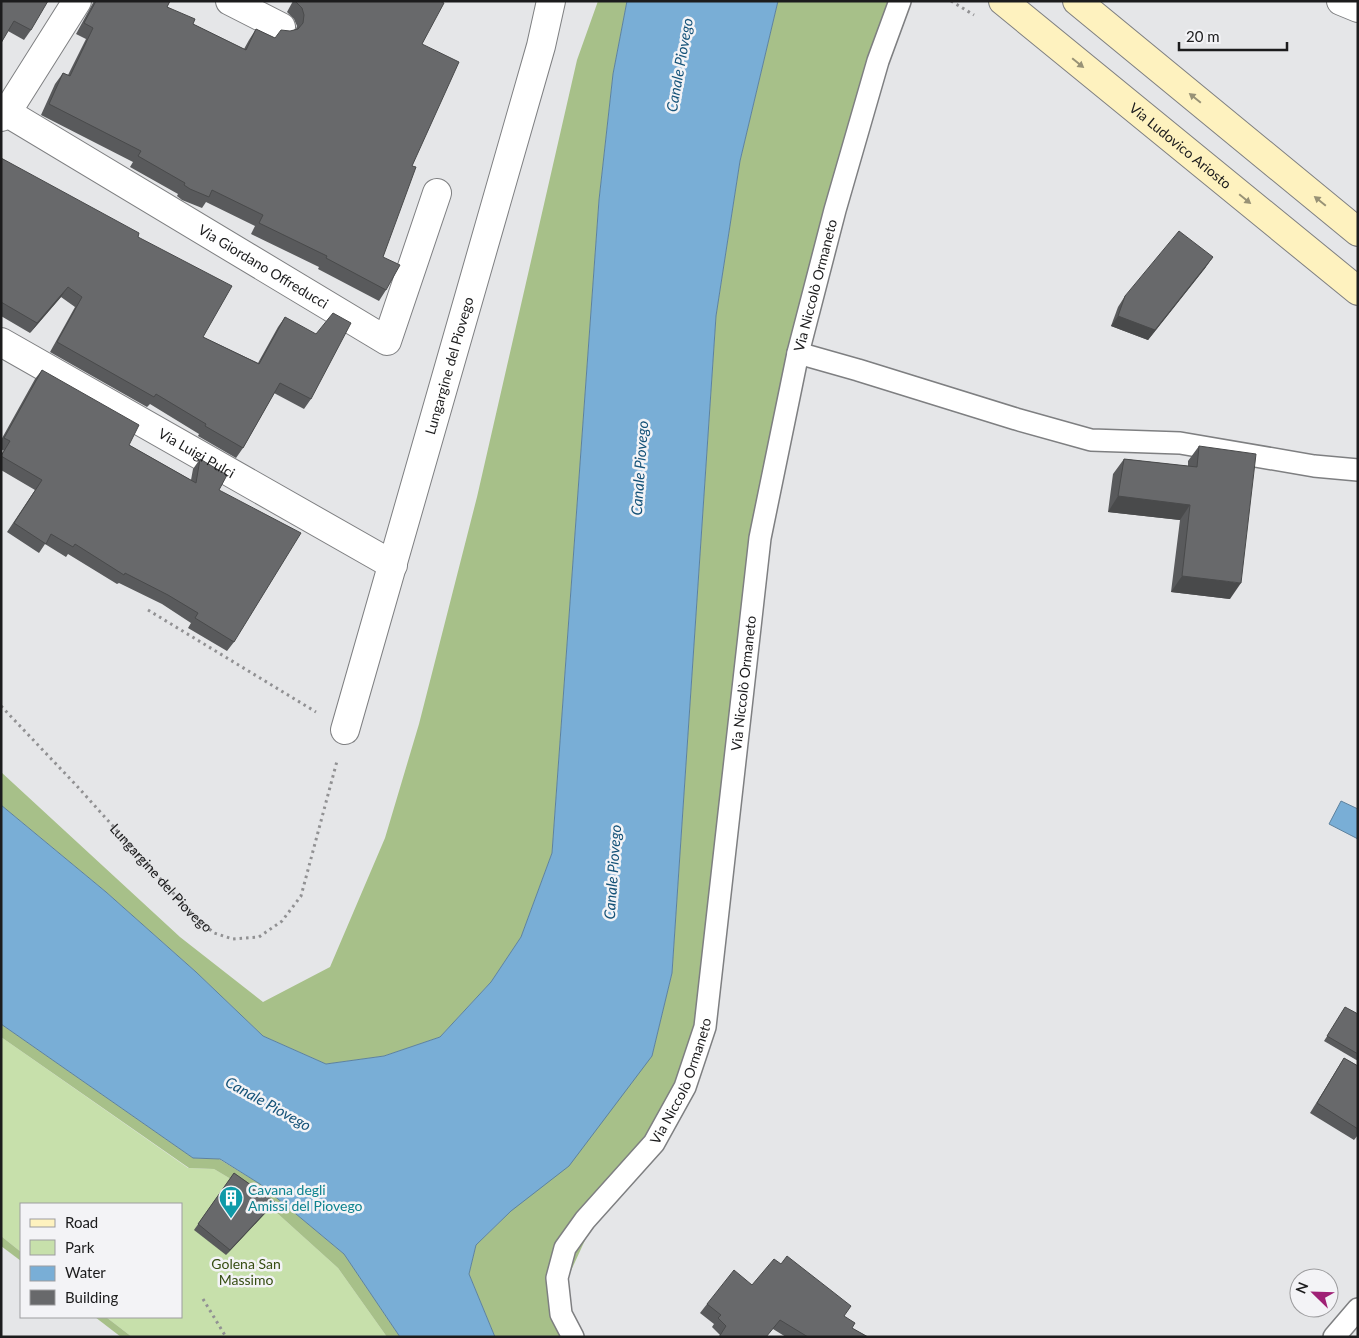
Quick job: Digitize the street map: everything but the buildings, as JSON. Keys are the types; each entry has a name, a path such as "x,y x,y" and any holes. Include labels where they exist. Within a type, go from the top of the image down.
{"main road":[{"name":"Via Ludovico Ariosto","path":"1003,1 1358,291"},
{"path":"1077,1 1358,232"}],"street":[{"path":"3,113 77,1"},
{"path":"230,1 281,27"},
{"name":"Lungargine del Piovego","path":"345,730 538,56 551,1"},
{"path":"1341,1 1358,8"},
{"name":"Via Giordano Offreducci","path":"3,113 387,341 437,193"},
{"name":"Via Luigi Pulci","path":"1,342 393,565"}],"lane":[{"name":"Via Niccolò Ormaneto","path":"573,1337 561,1314 557,1278 565,1248 585,1220 654,1143 685,1087 705,1027 760,538 798,353 835,210 875,70 900,1"},
{"path":"798,353 1091,440 1180,443 1314,466 1358,470"},
{"path":"1334,1337 1358,1309"}],"path":[{"path":"148,610 345,730"},
{"name":"Lungargine del Piovego","path":"1,706 192,914 214,933 233,940 259,937 282,921 301,896 345,730"},
{"path":"203,1299 226,1337"}],"green space":[{"path":"598,1 627,1 613,74 599,200 552,853 521,937 491,982 440,1037 384,1056 326,1064 263,1036 196,972 106,892 1,805 1,772 180,937 263,1002 330,967 385,838 419,724 477,497 577,60"},
{"path":"778,1 899,1 841,215 765,545 713,1031 592,1225 563,1288 580,1337 495,1337 469,1274 476,1245 511,1211 652,1056 672,973 716,316 740,161"},
{"path":"1,1024 193,1158 219,1159 260,1184 344,1254 400,1337 387,1337 338,1268 256,1194 214,1169 189,1168 1,1037"},
{"name":"Golena San Massimo","path":"1,1037 188,1168 214,1169 256,1194 338,1268 387,1337 132,1337 107,1318 182,1318 182,1203 20,1203 20,1251 1,1236"},
{"path":"1,1236 20,1251 20,1260 1,1246"},
{"path":"96,1318 107,1318 132,1337 121,1337"}],"water":[{"name":"Canale Piovego","path":"627,1 778,1 740,161 716,316 672,973 652,1056 569,1166 511,1211 476,1245 469,1274 495,1337 400,1337 344,1254 260,1184 220,1159 193,1158 1,1024 1,805 106,892 196,972 263,1036 326,1064 384,1056 440,1037 491,982 521,937 552,853 599,200 613,74"},
{"path":"1341,801 1358,809 1358,839 1329,824"}],"place":[{"name":"Cavana degli Amissi del Piovego","path":"231,1219"}]}
